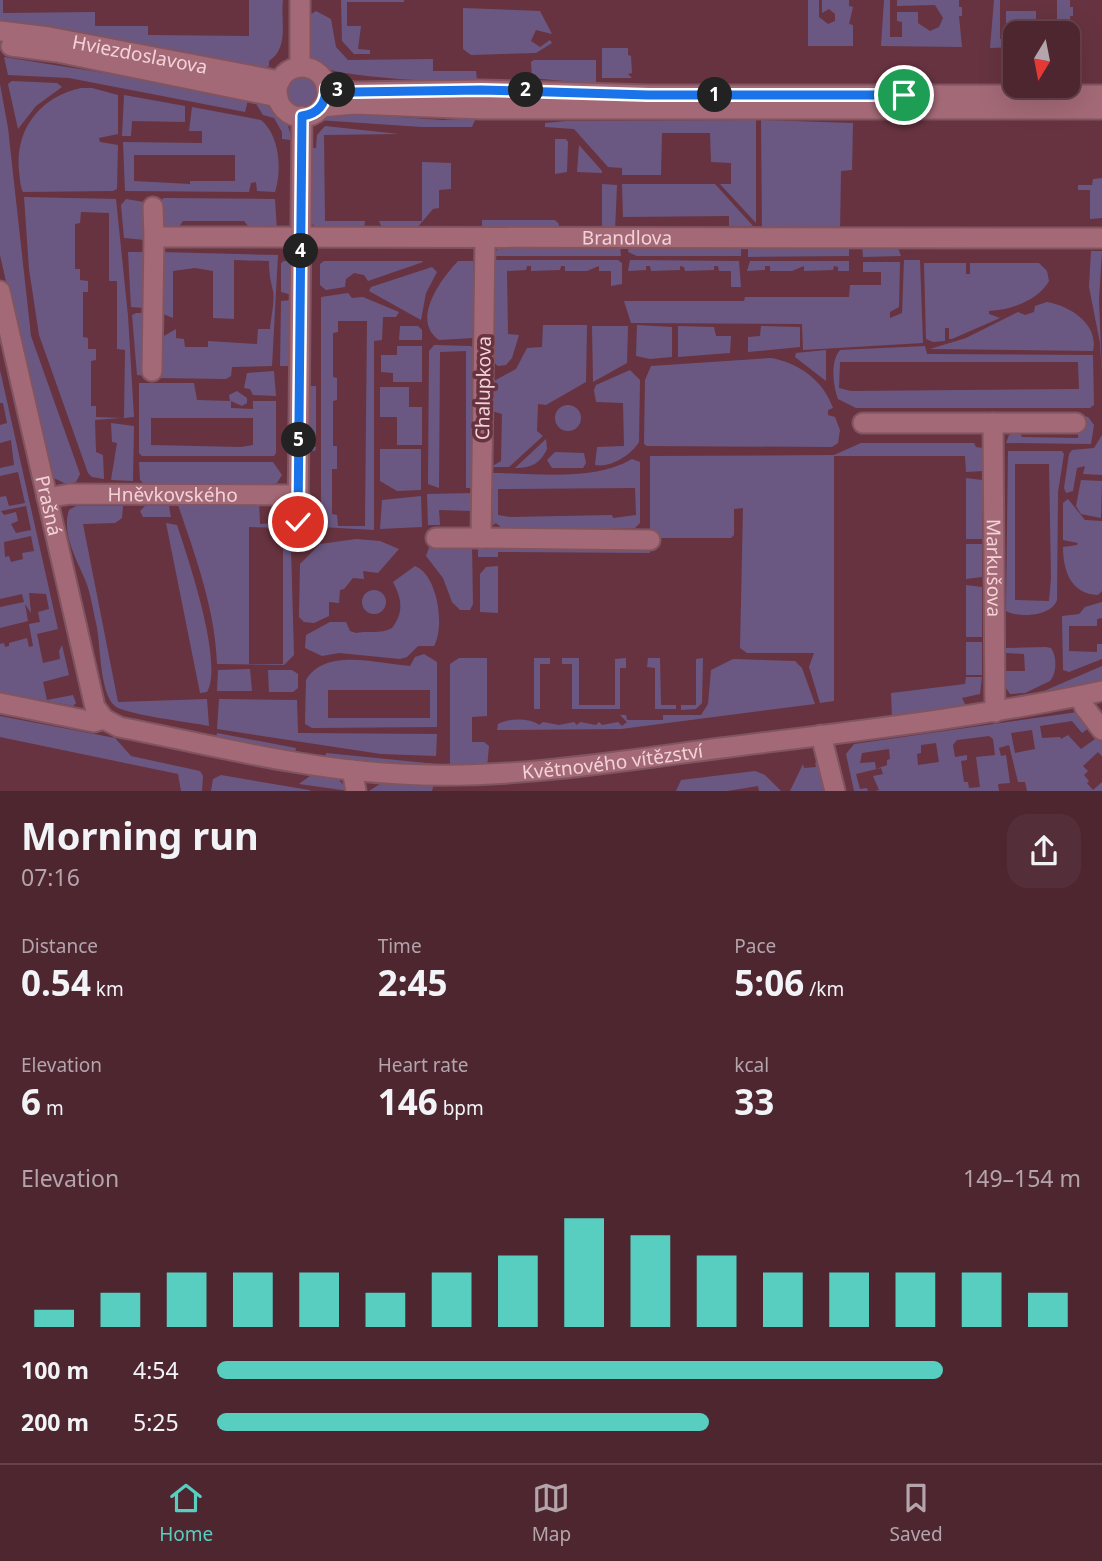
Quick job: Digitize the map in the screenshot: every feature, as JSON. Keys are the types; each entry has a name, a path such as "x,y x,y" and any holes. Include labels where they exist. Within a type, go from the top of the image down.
{"street":[{"path":"300,0 300,67"},
{"name":"Hviezdoslavova","path":"0,32 49,37 279,89"},
{"name":"Hviezdoslavova","path":"0,45 279,89"},
{"path":"279,89 288,71 300,67 320,75 324,97 313,114 302,116 298,522"},
{"name":"Hviezdoslavova","path":"279,89 284,109 302,116"},
{"path":"324,97 354,92 481,90 648,95 1102,95"},
{"path":"324,97 354,104 481,108 1102,110"},
{"path":"152,371 153,206"},
{"name":"Brandlova","path":"154,237 1102,238"},
{"name":"Chalupkova","path":"481,538 485,239"},
{"name":"Prašná","path":"0,291 95,707 104,719"},
{"path":"863,423 1076,424"},
{"name":"Markušova","path":"993,423 995,712"},
{"name":"Hněvkovského","path":"47,498 70,494 299,495"},
{"path":"436,538 650,540"},
{"name":"Květnového vítězství","path":"0,703 94,722 104,719 119,727 352,770 420,775 492,774 821,735 995,712 1102,691"},
{"path":"1080,696 1085,708 1102,730"},
{"path":"821,735 835,791"},
{"path":"352,770 356,791"}],"shaded area":[{"path":"0,0 3,0 3,13 95,12 95,26 148,26 148,35 249,36 249,0 283,0 282,41 280,49 269,61 269,66 264,68 55,27 0,20"},
{"path":"341,0 404,2 347,2 347,26 361,26 358,49 370,50 370,54 354,54 342,41"},
{"path":"808,0 819,0 819,17 828,24 835,21 835,14 829,9 822,13 822,0 849,0 849,6 853,7 849,24 853,25 853,46 808,46"},
{"path":"884,0 890,0 890,37 902,37 902,22 897,21 897,12 918,12 918,23 930,31 939,27 943,18 935,5 897,6 897,0 959,0 959,7 962,7 962,16 959,16 962,47 881,46"},
{"path":"994,0 1000,0 1000,39 1003,39 1003,47 990,48"},
{"path":"1057,0 1070,0 1070,7 1073,7 1070,21 1057,21"},
{"path":"463,8 540,11 552,34 536,30 531,41 540,47 550,40 552,43 536,53 471,55 463,49"},
{"path":"316,11 331,19 336,47 348,60 433,59 433,71 476,71 477,80 392,78 325,69 316,64 308,48 307,17"},
{"path":"1006,11 1036,11 1036,21 1006,21"},
{"path":"602,48 628,48 632,73 628,74 632,78 602,78"},
{"path":"4,57 249,96 245,112 69,78 8,75"},
{"path":"596,60 596,84 532,78 531,62"},
{"path":"302,76 313,81 318,92 313,103 302,108 291,103 286,92 291,81"},
{"path":"12,81 57,83 62,87 36,106 18,129 8,84"},
{"path":"0,84 8,128 31,336 80,474 76,482 66,484 50,476 0,255"},
{"path":"81,88 118,95 118,134 99,138 100,142 118,145 117,189 23,192 19,156 26,129 42,107 66,92"},
{"path":"124,95 185,106 185,122 132,121 131,136 122,136"},
{"path":"256,97 280,114 288,125 291,140 282,139 282,132 274,118 263,115 255,102"},
{"path":"192,107 261,120 272,135 278,154 275,192 257,191 256,182 251,183 249,192 125,191 123,142 202,143 202,131 189,131","holes":["134,155 235,155 235,181 190,181 190,184 134,181"]},
{"path":"337,113 443,120 476,118 472,127 422,127 317,120"},
{"path":"756,120 756,223 720,184 731,184 731,163 711,162 710,133 662,133 661,175 622,175 622,168 608,167 574,129 545,127 545,123 566,121"},
{"path":"761,120 853,123 852,170 841,171 840,232 762,232"},
{"path":"325,126 399,134 324,135 325,221 365,221 364,229 321,230 309,222 310,148 316,148 317,135"},
{"path":"555,139 566,139 568,142 567,172 555,174"},
{"path":"579,145 602,171 602,173 577,172"},
{"path":"422,162 451,163 451,189 439,190 439,208 433,209 416,229 383,230 379,221 422,221"},
{"path":"1102,178 1102,218 1090,219 1090,190 1078,190 1078,185 1092,185 1093,179"},
{"path":"602,184 617,185 615,231 602,231"},
{"path":"622,184 715,184 753,226 729,226 729,216 623,217"},
{"path":"24,197 116,199 128,316 134,417 124,418 125,350 117,349 117,281 109,281 109,213 81,212 80,223 75,224 75,269 80,269 80,280 88,281 88,292 83,292 83,337 88,338 88,349 96,349 96,360 91,361 91,406 96,406 96,417 122,418 95,420 96,452 103,455 104,479 92,477 88,473 39,335 29,269"},
{"path":"164,198 275,199 277,231 253,232 244,221 183,221 177,230 162,227 160,201"},
{"path":"126,199 144,202 145,240 124,238 121,205"},
{"path":"482,220 555,220 559,224 558,228 482,229"},
{"path":"620,245 621,256 492,256 499,247"},
{"path":"629,245 741,246 741,256 637,256 628,252"},
{"path":"862,245 897,245 901,256 863,257"},
{"path":"748,246 849,246 849,256 748,257"},
{"path":"1091,251 1102,251 1099,300 1102,376 1100,343 1089,287"},
{"path":"128,252 145,252 145,308 131,307"},
{"path":"160,252 278,255 272,366 232,367 231,376 226,379 157,378 157,340 176,329 176,338 184,339 185,347 208,347 208,341 257,344 258,329 270,329 274,299 269,261 234,260 234,319 213,318 213,271 195,268 173,271 173,318 161,313"},
{"path":"492,260 618,260 622,263 622,284 611,286 611,271 599,271 599,266 587,271 565,271 565,266 561,266 560,270 531,271 531,266 527,266 526,270 507,271 508,334 519,335 512,358 506,365 498,366 491,360"},
{"path":"630,260 739,261 741,287 731,287 731,271 719,271 718,266 714,266 714,270 685,271 684,267 680,266 680,270 651,271 650,266 646,266 646,270 628,271"},
{"path":"904,260 920,260 923,343 803,350 802,324 631,323 624,301 744,301 745,297 849,297 850,285 881,285 881,272 863,272 863,262 900,262 899,307 890,312 890,318 902,313"},
{"path":"291,261 292,295 281,292 281,263"},
{"path":"324,261 423,262 368,281 364,275 354,273 346,279 345,287 326,290 320,285 320,264"},
{"path":"458,261 473,261 473,338 439,340 431,332 427,322 428,311 437,288"},
{"path":"750,261 849,261 849,271 838,271 838,267 834,266 833,270 804,271 804,266 792,271 770,271 770,266 765,266 765,270 747,271"},
{"path":"924,263 966,263 966,274 970,274 970,263 1039,263 1047,271 1049,281 1038,294 1023,303 989,311 989,314 1000,318 952,339 949,339 949,328 945,328 945,341 933,342 926,339"},
{"path":"432,267 437,272 426,293 421,320 369,291 371,287"},
{"path":"348,293 352,298 363,297 399,312 396,317 383,317 382,340 374,341 374,530 321,527 321,297","holes":["338,321 367,321 365,526 338,526 337,515 332,514 332,469 337,469 337,446 333,446 333,401 337,400 337,378 333,377 333,333 338,332"]},
{"path":"292,300 292,366 280,366 281,301"},
{"path":"1047,302 1065,308 1081,318 1092,333 1093,351 930,349 966,338 1018,312 1025,315 1034,312 1035,306"},
{"path":"145,313 145,376 137,375 132,315"},
{"path":"543,325 587,325 586,382 546,405 538,404 537,431 543,436 509,467 491,467 501,461 502,414 492,411 492,382 516,369 527,348 542,347"},
{"path":"637,325 672,327 672,357 650,359 636,356"},
{"path":"400,326 418,326 422,330 422,340 399,340"},
{"path":"592,326 628,326 627,363 593,382"},
{"path":"678,326 714,327 716,336 731,336 730,353 678,357"},
{"path":"761,326 800,327 800,347 748,352 748,337 760,336"},
{"path":"434,345 471,346 474,349 473,488 466,488 466,351 440,352 439,488 428,484 429,351"},
{"path":"397,346 422,346 422,382 393,382 393,373 381,372 381,355 397,355"},
{"path":"925,346 927,354 1093,355 1094,405 1090,408 856,408 838,399 836,393 834,367 840,350","holes":["840,362 1078,362 1079,389 851,391 839,388"]},
{"path":"826,350 826,381 795,357 796,353"},
{"path":"771,358 791,364 809,374 823,389 833,408 828,410 828,415 835,417 840,430 838,443 832,447 644,444 645,380 651,366"},
{"path":"0,370 58,629 37,634 43,663 60,659 59,651 62,645 69,675 43,682 47,700 73,695 76,703 73,706 0,692 0,644 4,643 5,647 9,646 9,643 27,638 29,647 33,646 29,624 40,622 38,612 49,609 46,594 29,593 31,613 25,604 28,621 0,628 0,607 24,602 22,594 0,599 0,497 6,496 9,506 25,503 18,472 0,476 0,468 14,465 11,440 0,443 0,425 7,423 3,403 0,403","holes":["26,506 31,530 16,533 11,524 18,521 16,512 4,515 1,511","31,536 34,551 22,553 23,559 11,562 9,556 5,557 4,542"]},
{"path":"630,370 640,380 639,442 620,460 595,465 597,447 624,446 623,403 596,402 594,390 596,385"},
{"path":"274,371 276,396 253,395 250,389 244,388 247,373"},
{"path":"139,383 194,383 197,400 230,401 229,395 237,391 247,398 247,403 242,406 231,401 231,408 253,409 253,401 276,401 274,456 142,456 139,453","holes":["151,418 253,418 253,445 151,445"]},
{"path":"307,386 316,386 316,440 307,440 308,447 316,447 315,451 306,450"},
{"path":"380,387 409,387 409,407 422,407 422,445 397,445 397,417 380,417"},
{"path":"568,405 577,409 581,418 577,427 568,431 559,427 555,418 559,409"},
{"path":"1079,415 1088,417 1094,425 1091,444 1006,443 1009,435 1019,431 1022,437 1078,438"},
{"path":"111,423 134,426 133,481 111,480 117,443 112,442"},
{"path":"1102,435 1102,475 1083,474 1085,466 1077,468 1073,491 1066,493 1064,488 1069,454 1072,450 1094,448"},
{"path":"546,439 547,449 538,462 515,468"},
{"path":"861,443 974,443 976,447 982,448 983,471 966,472 965,456 834,456 834,701 820,703 809,667 814,653 747,653 740,648 743,508 734,509 734,535 731,538 650,538 650,456 834,455"},
{"path":"380,449 421,449 421,490 397,491 380,481"},
{"path":"1008,451 1062,451 1064,454 1058,492 1057,600 1054,606 1041,613 1018,615 1006,611","holes":["1015,464 1049,464 1049,601 1015,600"]},
{"path":"555,452 584,453 586,463 583,468 552,468 547,460"},
{"path":"632,459 640,462 640,523 635,528 502,528 496,523 493,525 491,473 582,474 616,466","holes":["635,488 636,515 613,518 612,515 498,515 498,489"]},
{"path":"139,462 273,462 282,475 277,483 268,485 144,484 140,480"},
{"path":"966,478 982,480 982,539 966,539"},
{"path":"1081,480 1102,481 1101,518 1081,514 1076,506"},
{"path":"474,493 473,511 439,510 440,525 428,525 427,494"},
{"path":"421,496 422,527 380,529 382,500"},
{"path":"1068,499 1085,520 1102,521 1102,591 1098,595 1089,594 1075,586 1067,572 1063,547 1078,543 1063,540 1063,503"},
{"path":"259,500 260,524 272,523 271,500 280,502 290,512 294,655 284,665 217,664 208,602 177,502","holes":["249,527 283,528 283,664 249,664"]},
{"path":"76,506 123,506 122,518 115,523 83,524 118,702 207,699 209,726 132,712 115,706 110,700 103,679 98,632 89,592 68,538 69,510"},
{"path":"145,506 169,506 171,517 143,517 140,511"},
{"path":"166,523 177,525 202,610 211,658 211,678 207,692 200,693"},
{"path":"356,539 380,541 399,549 378,573 363,571 364,579 353,578 340,590 339,603 329,602 329,616 314,623 304,622 299,617 300,564 320,544"},
{"path":"966,544 982,544 982,577 966,579"},
{"path":"430,545 472,545 473,604 470,610 460,610 452,602 443,578 426,556"},
{"path":"478,545 650,548 650,553 498,552 498,557 478,557"},
{"path":"415,566 423,571 429,580 437,602 439,627 434,646 418,646 407,657 400,659 339,653 322,656 305,648 306,635 330,622 346,622 350,631 356,633 392,628 400,605 393,582"},
{"path":"498,566 498,613 480,612 480,574 486,567"},
{"path":"966,585 982,587 982,637 966,637"},
{"path":"374,590 385,597 386,602 379,613 374,614 363,607 362,602 369,591"},
{"path":"1102,602 1102,618 1097,619 1097,626 1069,626 1069,651 1097,652 1097,644 1102,644 1102,659 1069,672 1063,670 1062,616 1079,614 1085,607"},
{"path":"966,642 982,642 982,675 966,675"},
{"path":"1006,648 1051,648 1055,660 1054,674 1050,681 1025,693 1010,694 1006,688 1006,671 1025,671 1024,654 1006,653"},
{"path":"424,654 437,662 437,727 312,728 305,724 306,680 315,670 326,664 354,660 410,666 415,657","holes":["328,690 430,690 430,718 328,718"]},
{"path":"459,658 487,658 487,716 472,717 472,742 484,742 489,746 487,768 450,768 450,664"},
{"path":"534,658 550,658 550,664 540,664 540,709 534,709"},
{"path":"562,658 579,658 579,705 615,705 615,659 626,658 626,668 620,668 620,709 572,709 572,664 562,664"},
{"path":"648,658 660,658 661,705 676,705 676,709 655,709 655,668 647,667"},
{"path":"703,658 702,703 696,709 681,710 681,705 696,705 696,659"},
{"path":"733,659 795,661 802,668 815,704 621,729 497,730 498,724 513,720 525,720 539,725 543,722 596,725 599,722 602,725 618,722 622,726 627,722 620,715 626,715 627,720 663,720 663,715 701,715 708,704 711,670"},
{"path":"1102,666 1102,683 1040,695 1044,691"},
{"path":"250,669 252,691 217,691 218,670"},
{"path":"268,670 292,670 298,674 298,688 293,692 269,692"},
{"path":"966,677 982,677 980,694 962,698 967,708 892,718 891,693 965,684"},
{"path":"219,699 297,700 298,733 437,734 436,756 381,754 217,729"},
{"path":"1078,712 1090,727 1082,733 1072,721 1040,726 1042,738 1061,739 1068,735 1081,749 1098,737 1102,742 1102,756 1098,752 1083,766 1088,771 1084,775 1089,781 1087,783 1093,790 1102,782 1102,791 1027,791 1025,782 1018,782 1009,745 999,748 1001,756 1006,755 1010,783 998,784 999,791 875,791 879,790 873,776 883,774 881,768 856,774 860,789 867,788 868,791 854,791 846,754 854,744","holes":["1032,730 1035,749 1015,753 1011,733","989,736 993,739 995,755 976,757 980,787 969,788 968,782 964,782 961,761 967,760 967,755 955,757 953,745 957,740","936,743 939,762 918,765 917,754 921,753 921,745","889,749 890,759 887,760 887,765 876,769 875,762 860,763 862,753"]},
{"path":"0,716 115,738 131,756 200,771 203,776 202,791 181,791 178,774 0,737"},
{"path":"217,733 296,748 295,753 216,738"},
{"path":"326,753 437,764 437,768 325,758"},
{"path":"818,762 827,791 790,791 803,764 804,768 816,767 815,763"},
{"path":"755,771 765,775 781,791 759,791 758,786 727,791 676,791 681,780"},
{"path":"314,773 339,780 349,791 299,784"},
{"path":"221,775 311,791 211,791 213,779"},
{"path":"383,782 434,784 432,791 369,791"}],"route":[{"path":"298,522 302,116 318,111 325,101 326,88 354,92 481,90 601,91 648,95 904,95"}]}
